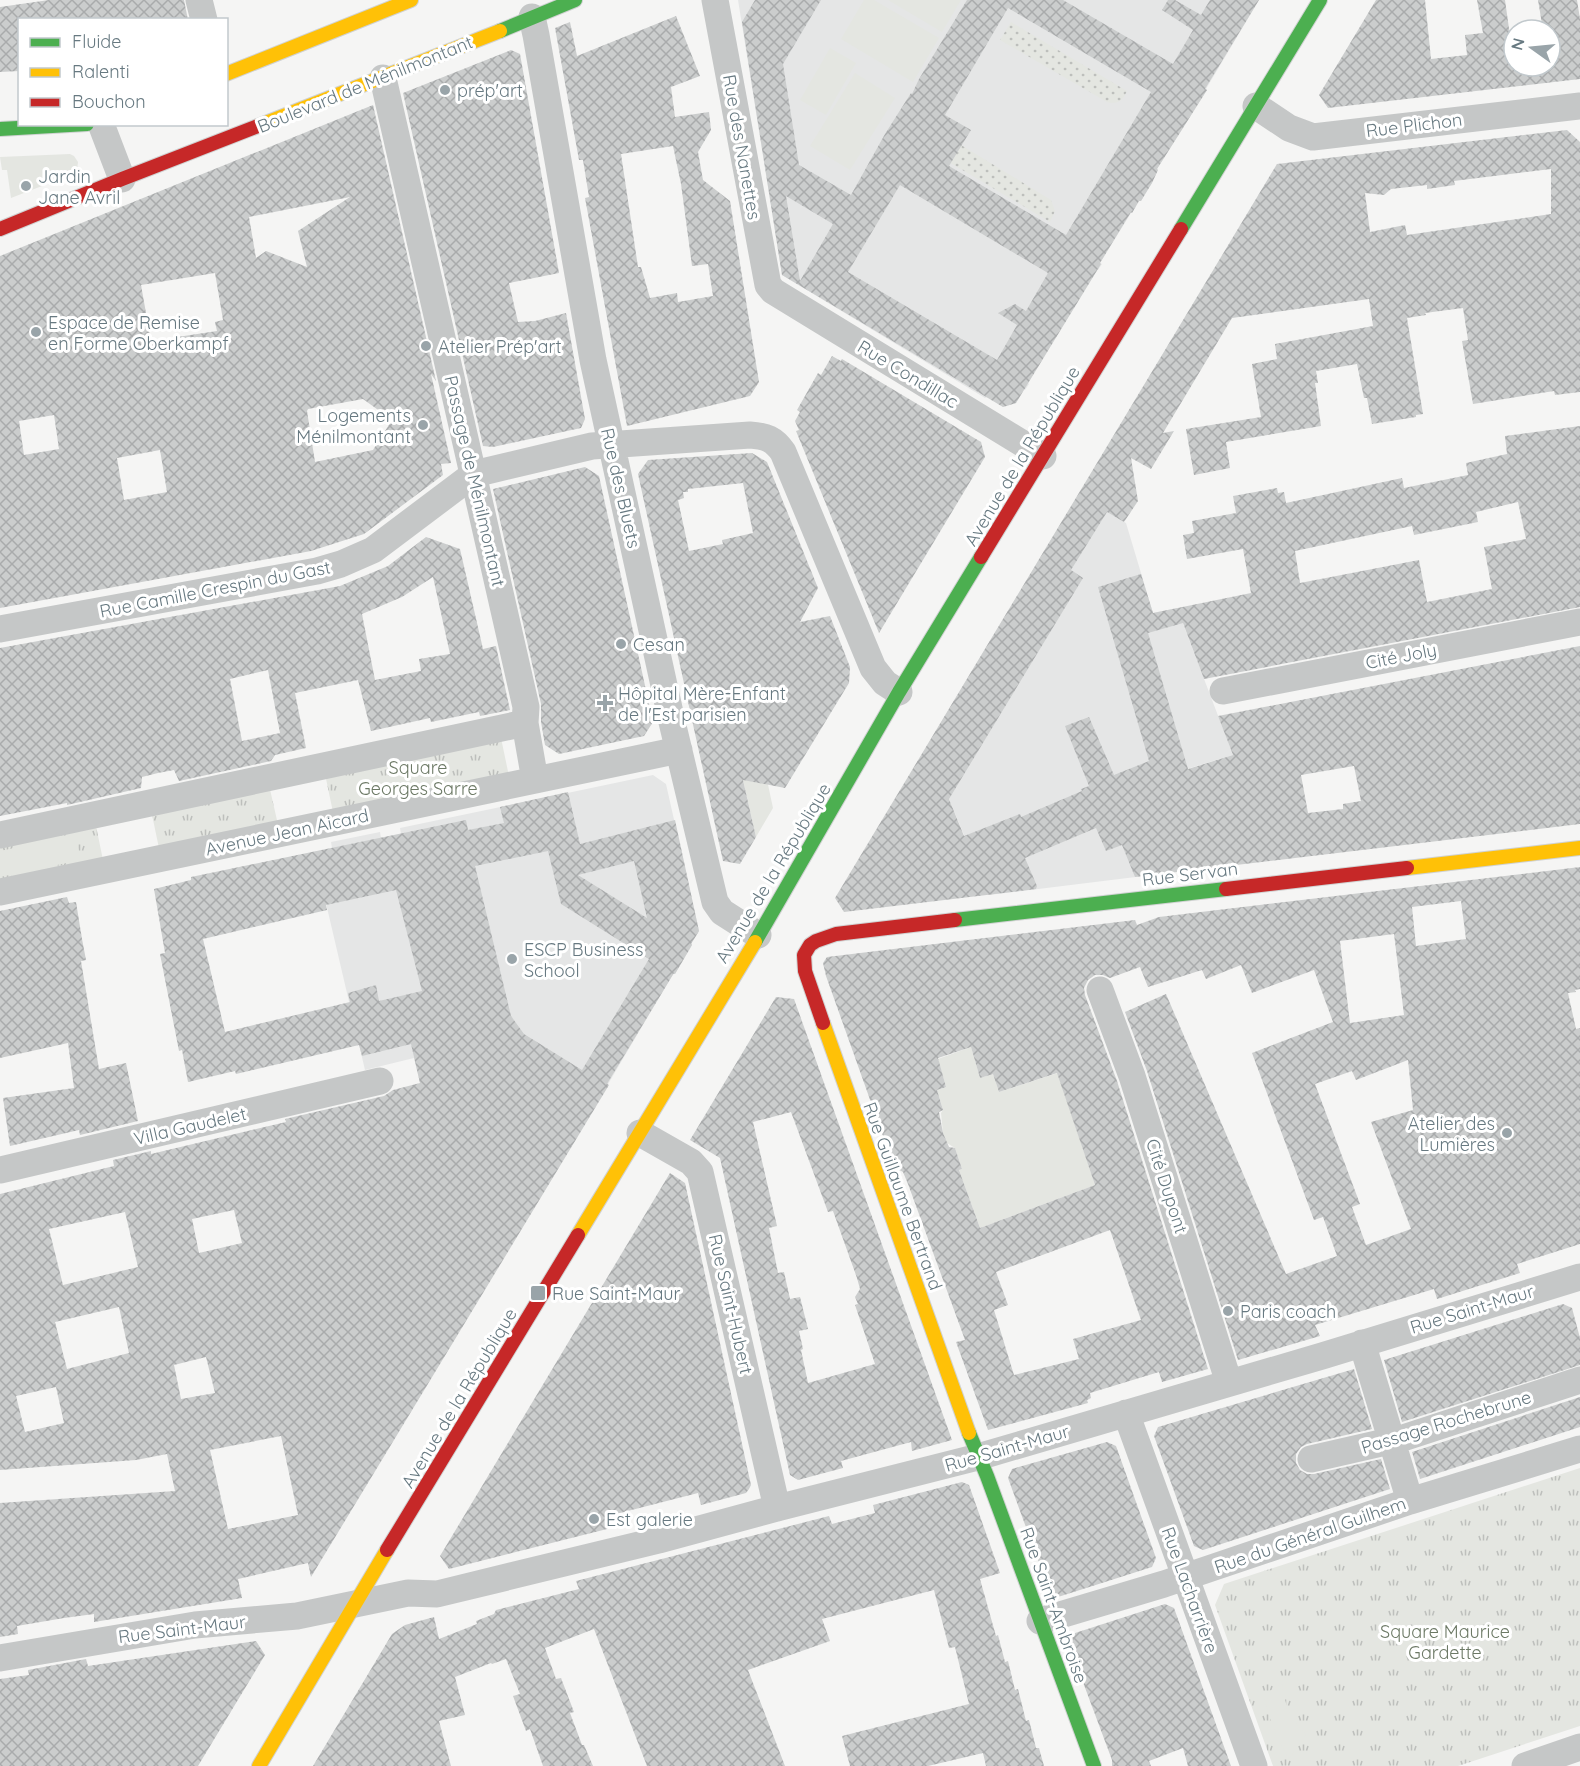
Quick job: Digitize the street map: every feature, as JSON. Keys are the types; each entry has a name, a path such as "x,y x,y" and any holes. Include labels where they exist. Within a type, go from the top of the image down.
{"main road":[{"path":"228,73 411,0"},
{"name":"Boulevard de Ménilmontant","path":"0,229 575,0"},
{"name":"Avenue de la République","path":"260,1766 790,883 899,692 1320,0"},
{"path":"0,129 52,126"},
{"name":"Rue Servan","path":"807,947 836,934 1580,848"},
{"name":"Rue Guillaume Bertrand","path":"807,947 802,960 808,982 978,1457"},
{"name":"Rue Saint-Ambroise","path":"978,1457 1094,1766"}],"street":[{"path":"199,0 204,18"},
{"name":"Rue des Nanettes","path":"715,0 764,271 768,285 773,291"},
{"name":"Rue des Bluets","path":"532,17 593,360 715,902 722,912 758,934"},
{"name":"Passage de Ménilmontant","path":"383,78 526,707 525,723 535,780"},
{"name":"Rue Plichon","path":"1256,106 1289,129 1312,137 1580,106"},
{"path":"102,126 122,179"},
{"name":"Rue Condillac","path":"773,291 1043,456"},
{"path":"474,474 592,446 750,435 772,439 783,452 873,669 885,683 899,692"},
{"name":"Rue Camille Crespin du Gast","path":"0,629 306,573 341,564 373,550 474,474"},
{"name":"Cité Joly","path":"1223,691 1580,622"},
{"path":"0,835 525,723"},
{"name":"Avenue Jean Aicard","path":"0,892 679,750"},
{"name":"Cité Dupont","path":"1100,990 1132,1076 1229,1383"},
{"name":"Villa Gaudelet","path":"0,1170 380,1081"},
{"name":"Rue Saint-Hubert","path":"640,1133 691,1162 703,1179 777,1508"},
{"name":"Rue Saint-Maur","path":"0,1658 195,1625 297,1616 408,1593 437,1594 659,1540 978,1457 1580,1276"},
{"path":"1362,1343 1410,1502"},
{"name":"Passage Rochebrune","path":"1311,1459 1391,1441 1580,1380"},
{"name":"Rue Lacharrière","path":"1126,1413 1254,1766"},
{"name":"Rue du Général Guilhem","path":"1040,1621 1580,1449"},
{"path":"1525,1766 1580,1747"}],"shaded area":[{"path":"738,0 1259,0 1207,90 1157,169 1150,182 1152,183 1148,185 1141,197 1143,198 1139,200 1100,263 1102,264 1029,384 1016,403 1003,407 782,275"},
{"path":"1078,495 1126,523 1153,613 1177,608 1233,755 1160,777 1150,790 1160,874 989,895 927,746"},
{"name":"ESCP Business School","path":"653,775 666,784 699,931 591,1113 420,1083 414,1058 365,1070 314,852 332,848 331,842 380,832 381,838 401,834 400,828"}],"green space":[{"path":"864,0 874,0 939,38 913,82 841,39"},
{"path":"888,0 961,0 942,32"},
{"path":"1011,22 1127,91 1124,97 1117,102 1107,102 1000,40"},
{"path":"830,48 856,63 826,115 800,100"},
{"path":"855,73 895,98 850,170 810,146"},
{"path":"943,134 1051,200 1055,211 1050,222 932,152"},
{"name":"Jardin Jane Avril","path":"70,154 78,162 77,170 73,174 11,198 7,170 2,170 0,157"},
{"path":"739,649 773,808 756,837 715,656"},
{"name":"Square Georges Sarre","path":"501,738 510,781 334,817 325,774"},
{"path":"269,785 279,829 160,853 151,810"},
{"path":"95,821 104,865 0,886 0,842"},
{"path":"75,835 81,860 0,877 0,851"},
{"path":"971,1047 980,1078 993,1074 999,1092 1058,1073 1095,1185 980,1228 959,1170 962,1169 955,1148 947,1143 943,1133 941,1113 943,1110 937,1090 946,1087 938,1059"},
{"name":"Square Maurice Gardette","path":"1580,1468 1580,1726 1458,1766 1273,1766 1215,1605 1224,1584"},
{"path":"1282,1684 1289,1711 1306,1734 1289,1759 1274,1728 1264,1694"}],"building":[{"path":"49,0 184,0 188,18 18,18 18,71 0,72 0,7"},
{"path":"755,0 821,0 783,64 799,165 851,195 885,134 912,94 967,0 1063,0 1173,64 1193,30 1162,10 1168,0 1175,0 1201,15 1210,0 1259,0 1205,89 1207,90 1157,169 1152,183 1131,212 1016,403 1003,407 782,275 742,22","holes":["1008,8 1151,92 1066,235 949,166 971,130 945,115","900,185 1048,273 1026,311 1015,304 998,313 1017,325 997,360 848,272","786,196 833,224 800,281"]},
{"path":"1376,0 1425,0 1431,59 1467,55 1465,35 1483,33 1477,0 1505,0 1508,18 1502,18 1502,78 1562,78 1562,18 1541,18 1538,0 1577,0 1580,19 1580,79 1328,108 1319,95"},
{"path":"676,16 700,76 671,87 675,117 709,112 711,130 698,152 703,180 730,201 759,382 750,396 627,426 585,198 589,197 583,160 579,160 555,28 570,22 577,56","holes":["673,146 681,184 692,266 708,264 713,296 678,302 677,293 650,298 641,267 638,267 621,154"]},
{"path":"511,50 520,54 559,273 509,283 518,322 535,321 566,313 585,419 581,428 493,447 483,446 403,93"},
{"path":"373,105 436,381 431,374 451,463 441,464 443,475 364,534 311,551 0,608 0,256","holes":["350,197 298,231 307,267 266,251 256,258 249,217","215,273 223,320 215,322 217,331 151,341 141,285","363,399 392,420 373,450 315,462 308,409","54,415 59,449 24,455 19,421","160,450 167,492 124,500 117,458"]},
{"path":"1567,130 1580,142 1580,392 1555,395 1554,391 1473,404 1462,341 1468,340 1463,308 1425,313 1426,315 1407,318 1423,414 1372,424 1357,364 1316,371 1318,383 1315,383 1321,426 1226,442 1230,468 1194,475 1186,429 1261,417 1252,364 1277,359 1275,344 1373,326 1369,299 1232,318 1163,433 1174,431 1151,469 1131,458 1138,501 1124,522 1107,512 1071,570 1083,578 949,799 964,836 1020,814 1021,817 1089,786 1065,726 1089,717 1114,775 1149,761 1098,587 1141,574 1153,613 1251,593 1243,549 1187,559 1183,535 1194,533 1192,521 1236,513 1233,496 1277,488 1278,493 1284,492 1286,503 1402,478 1404,488 1468,475 1466,463 1507,454 1505,436 1580,426 1580,607 1204,679 1183,623 1148,633 1188,769 1233,755 1218,716 1580,646 1580,824 1135,877 1122,845 1106,851 1096,828 1025,858 1037,886 1036,889 844,912 835,898 1277,164","holes":["1551,169 1551,214 1407,235 1405,225 1370,232 1365,193 1384,195 1391,189 1427,185 1427,189 1455,185 1454,181","1518,502 1526,539 1484,547 1492,589 1427,602 1419,560 1300,583 1295,551 1412,526 1414,535 1478,522 1476,512","1354,766 1361,801 1343,804 1343,809 1308,813 1301,775"]},
{"path":"832,356 841,361 842,359 981,442 985,457 879,633 796,431 799,430 795,421 800,412 797,410 818,373 821,375"},
{"path":"752,453 767,462 818,588 800,622 830,616 850,667 849,683 785,788 743,780 756,837 740,864 723,861 638,474 648,460","holes":["743,483 753,533 722,540 723,544 689,551 678,500 684,498 683,492 688,492 688,489"]},
{"path":"585,467 599,476 653,722 644,736 559,754 545,745 541,704 493,489"},
{"path":"426,537 460,549 483,649 496,646 510,710 480,716 479,712 431,722 430,718 371,731 358,680 295,693 306,748 275,755 271,761 179,781 174,770 158,773 142,777 141,788 67,805 67,803 0,816 0,648 340,586 388,566","holes":["433,577 450,654 419,659 421,671 375,680 362,614 402,597","268,670 280,733 242,741 230,679"]},
{"path":"568,792 580,844 675,820 699,931 607,1084 609,1085 311,1577 308,1563 238,1579 242,1598 94,1622 94,1614 64,1618 17,1626 18,1634 0,1637 0,1503 175,1491 167,1454 136,1460 0,1470 0,1194 114,1166 113,1160 151,1151 151,1154 286,1122 285,1119 384,1096 393,1090 420,1083 411,1044 362,1056 359,1045 236,1074 235,1071 188,1082 182,1050 179,1051 160,954 165,953 154,889 191,880 191,877 466,820 468,830 504,823 500,807","holes":["548,851 561,904 649,959 582,1070 524,1034 511,1016 475,866","634,861 647,918 578,875","396,890 422,991 379,1001 376,985 348,993 350,1002 225,1032 203,939 327,910 326,905","234,1210 242,1243 199,1253 192,1219","125,1212 138,1267 63,1285 49,1229","119,1307 129,1353 67,1369 55,1322","206,1357 215,1393 181,1399 174,1365","56,1387 64,1423 25,1432 16,1396","281,1436 298,1515 228,1529 210,1450"]},
{"path":"1580,867 1580,989 1568,993 1576,1029 1580,1028 1580,1244 1517,1264 1520,1273 1437,1299 1434,1289 1315,1325 1320,1336 1238,1360 1147,1071 1125,1012 1166,994 1286,1274 1337,1256 1323,1217 1314,1220 1252,1053 1333,1022 1314,970 1252,993 1241,965 1206,979 1202,970 1148,987 1140,967 1110,978 1095,975 1088,980 1084,988 1085,995 1117,1081 1208,1369 1162,1382 1159,1372 1090,1393 1091,1398 1087,1400 1088,1403 988,1430 956,1342 965,1340 908,1184 903,1172 894,1167 823,963 827,957 1135,920 1137,925 1159,917","holes":["1461,901 1466,939 1416,946 1412,907","1394,934 1404,1015 1350,1023 1340,941","971,1047 980,1078 993,1074 999,1092 1057,1073 1095,1185 980,1228 959,1170 962,1169 955,1148 949,1147 943,1133 939,1112 943,1110 937,1090 946,1087 938,1058","1408,1060 1413,1110 1371,1122 1411,1229 1366,1245 1352,1207 1360,1204 1315,1084 1352,1071 1356,1080","1110,1230 1141,1320 1073,1339 1079,1359 1014,1375 994,1310 1008,1305 996,1272"]},
{"path":"67,897 69,903 76,902 86,960 81,961 99,1069 126,1063 138,1121 80,1135 79,1130 10,1146 3,1098 74,1088 68,1043 0,1058 0,911"},
{"path":"776,997 794,999 952,1440 912,1451 911,1442 841,1461 843,1468 798,1480 790,1475 720,1158 690,1140","holes":["791,1112 828,1212 833,1211 857,1278 860,1289 855,1297 858,1304 855,1305 875,1364 808,1383 799,1331 808,1329 800,1297 790,1299 784,1272 778,1273 769,1228 777,1226 753,1122"]},
{"path":"670,1173 685,1183 751,1485 749,1489 746,1493 701,1505 698,1493 612,1515 615,1527 449,1569 440,1556"},
{"path":"1563,1304 1572,1308 1580,1338 1580,1365 1402,1422 1384,1360"},
{"path":"1354,1369 1372,1429 1307,1444 1301,1447 1296,1454 1296,1463 1300,1470 1307,1474 1314,1474 1381,1459 1390,1489 1203,1550 1194,1546 1154,1436 1158,1427"},
{"path":"1580,1397 1580,1427 1420,1479 1412,1452"},
{"path":"1107,1442 1116,1446 1156,1558 1152,1567 1058,1597 1050,1593 1008,1478 1012,1469"},
{"path":"962,1482 969,1485 1000,1573 980,1579 996,1636 998,1635 1005,1662 1008,1661 1015,1690 1018,1689 1026,1721 1029,1720 1036,1748 1039,1748 1044,1766 986,1766 983,1753 928,1766 850,1766 842,1736 969,1704 955,1647 949,1648 934,1590 822,1619 830,1641 748,1670 785,1766 647,1766 594,1629 545,1648 556,1679 561,1678 574,1712 570,1713 593,1766 543,1766 530,1729 526,1731 513,1696 520,1694 506,1659 455,1677 465,1715 439,1721 451,1766 313,1766 392,1634 405,1625 434,1617 439,1639 477,1624 476,1621 494,1614 496,1610 579,1589 576,1581 829,1516 832,1524 875,1513 873,1505"},
{"path":"1165,1604 1174,1608 1231,1766 1188,1766 1183,1748 1149,1761 1151,1766 1112,1766 1112,1760 1068,1642 1072,1634"},
{"path":"256,1641 265,1655 198,1766 0,1766 0,1679 29,1675 28,1670 86,1659 88,1666"}],"traffic: fast":[{"path":"500,31 575,0"},
{"path":"1181,229 1320,0"},
{"path":"0,129 52,126"},
{"path":"755,942 899,692 981,557"},
{"path":"955,920 1226,889"},
{"path":"969,1433 1094,1766"}],"traffic: slow":[{"path":"228,73 411,0"},
{"path":"258,126 500,31"},
{"path":"1407,868 1580,848"},
{"path":"578,1235 755,942"},
{"path":"823,1023 969,1433"},
{"path":"259,1766 387,1550"}],"traffic: jam":[{"path":"0,229 258,126"},
{"path":"981,557 1181,229"},
{"path":"1226,889 1407,868"},
{"path":"823,1023 805,971 804,955 810,945 836,934 955,920"},
{"path":"387,1550 578,1235"}],"place":[{"name":"prép'art","path":"445,90"},
{"name":"Jardin Jane Avril","path":"26,186"},
{"name":"Espace de Remise en Forme Oberkampf","path":"36,332"},
{"name":"Atelier Prép'art","path":"426,346"},
{"name":"Logements Ménilmontant","path":"423,425"},
{"name":"Cesan","path":"621,644"},
{"name":"Hôpital Mère-Enfant de l'Est parisien","path":"605,703"},
{"name":"ESCP Business School","path":"512,959"},
{"name":"Atelier des Lumières","path":"1507,1133"},
{"name":"Rue Saint-Maur","path":"538,1293"},
{"name":"Paris coach","path":"1228,1311"},
{"name":"Est galerie","path":"594,1519"}]}
